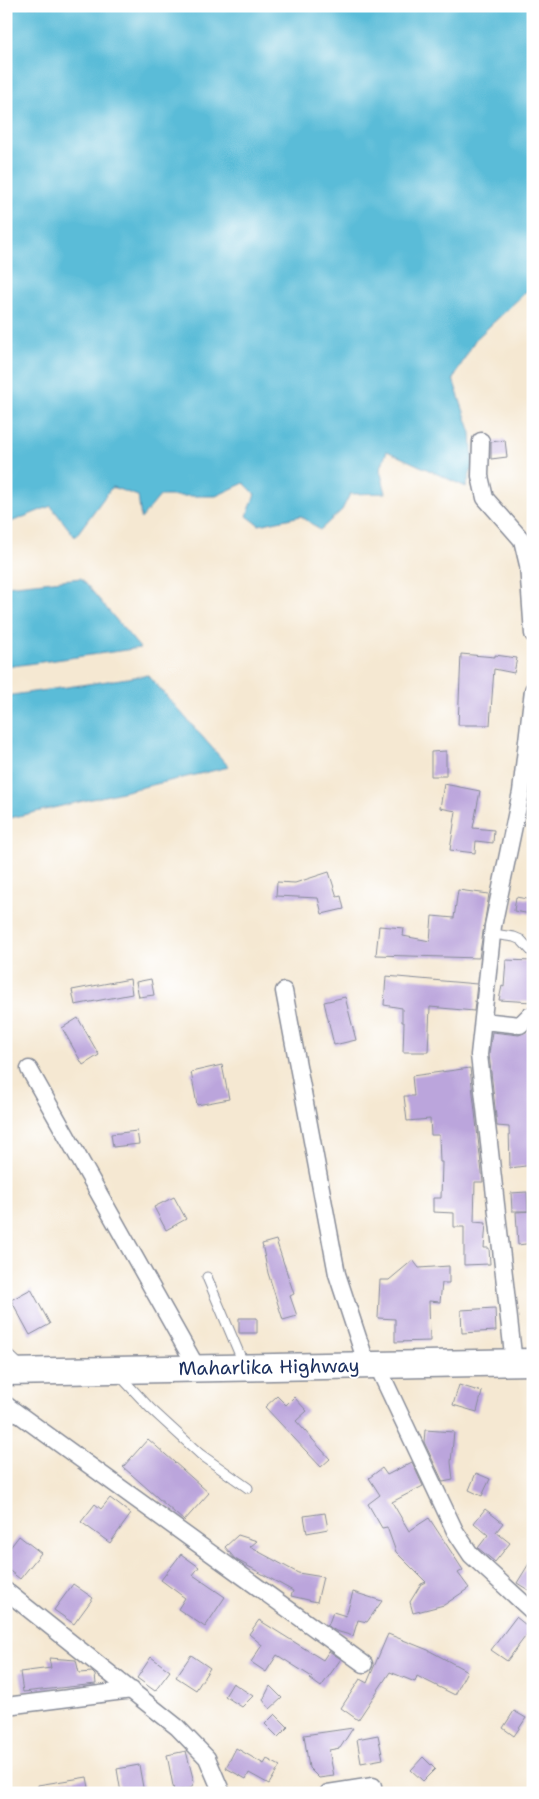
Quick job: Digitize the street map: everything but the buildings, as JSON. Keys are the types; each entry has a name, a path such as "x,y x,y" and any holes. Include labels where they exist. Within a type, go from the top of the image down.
{"main road":[{"name":"Maharlika Highway","path":"16,1372 523,1362"}],"street":[{"path":"481,441 480,476 485,498 522,540 528,565 533,634"},
{"path":"523,1362 479,1055 493,934 521,792 533,690"},
{"path":"284,991 337,1274 372,1365 454,1531 472,1555 533,1612"},
{"path":"483,1020 520,1025 529,1016"},
{"path":"29,1069 197,1368"},
{"path":"6,1405 364,1664"},
{"path":"6,1591 178,1727 207,1758 222,1793"},
{"path":"6,1706 132,1690"},
{"path":"328,1793 373,1786"}],"lane":[{"path":"493,934 514,936 521,940 533,953"},
{"path":"207,1277 245,1368"},
{"path":"6,1352 16,1372"},
{"path":"115,1370 150,1408 200,1454 248,1488"}],"water":[{"path":"6,6 533,6 533,257 531,258 528,290 475,340 453,379 471,433 473,464 466,487 387,451 380,470 386,493 350,494 342,510 320,530 301,516 259,525 247,516 255,494 244,483 216,496 160,496 141,519 138,496 112,487 75,537 51,506 6,524"},
{"path":"81,578 140,648 6,667 6,586"},
{"path":"148,675 229,767 6,819 6,696"}]}
